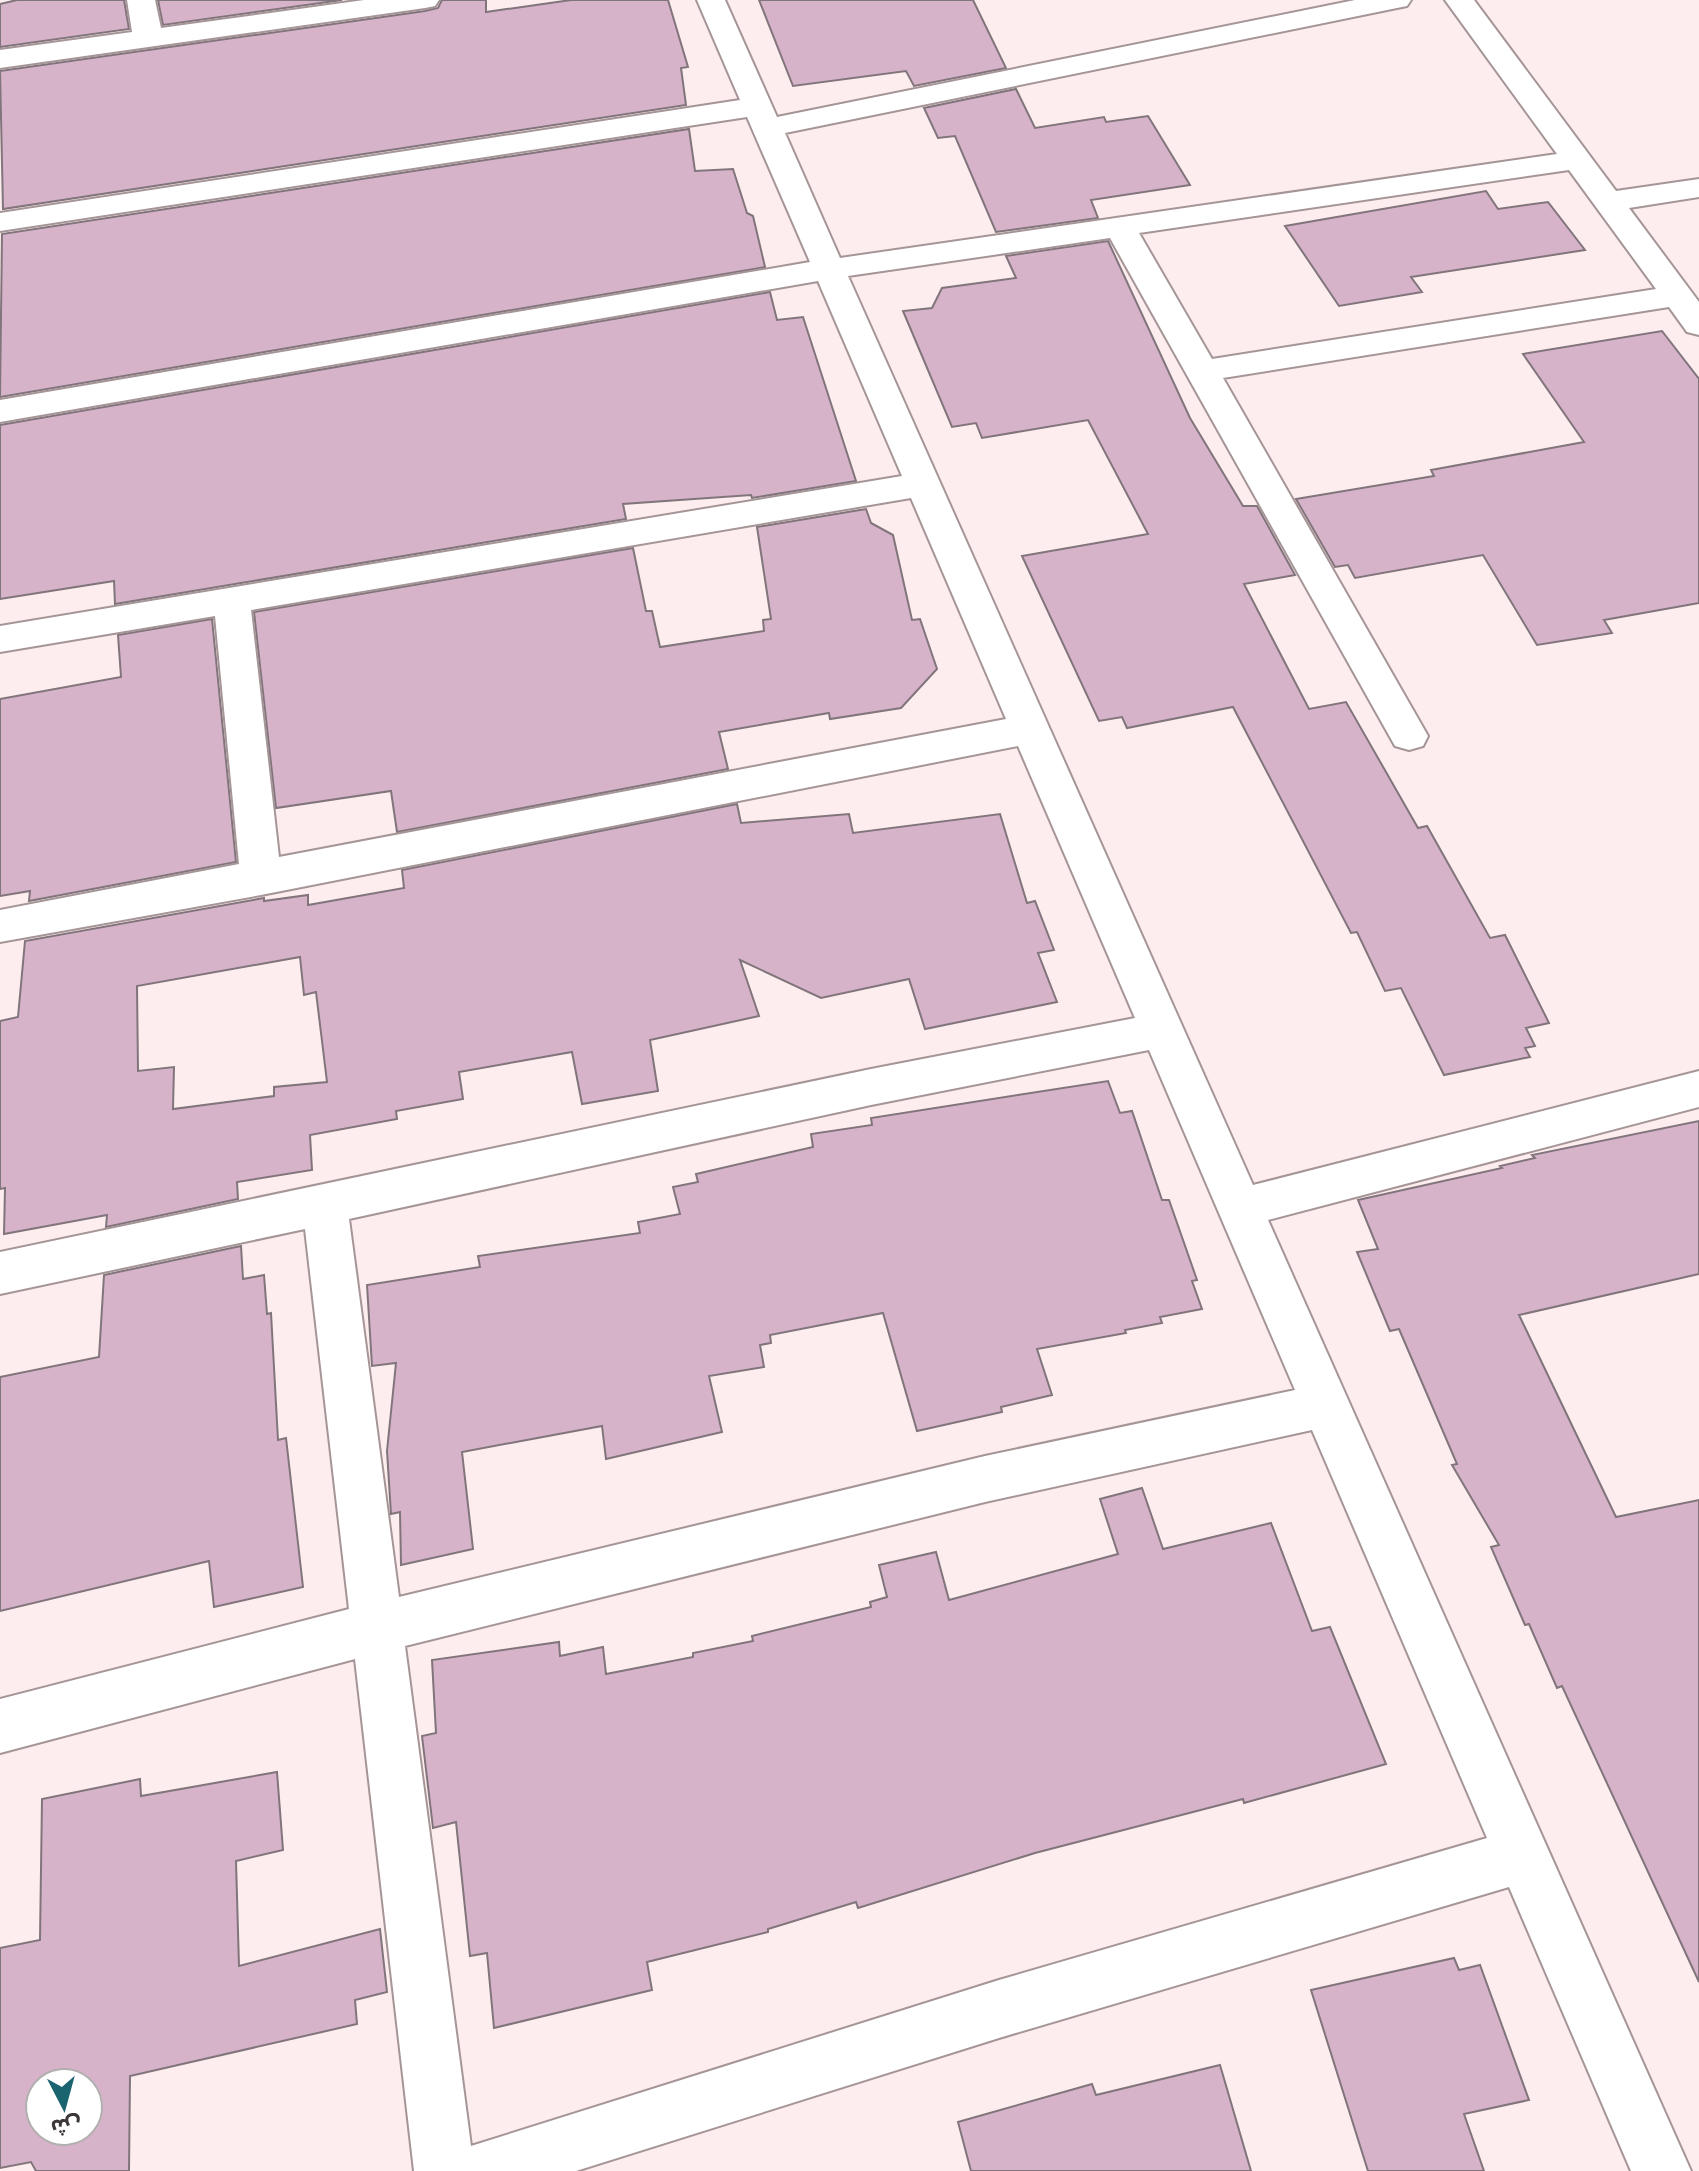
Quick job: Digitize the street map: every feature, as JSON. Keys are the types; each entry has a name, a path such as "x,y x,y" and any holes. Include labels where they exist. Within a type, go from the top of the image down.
{"street":[{"path":"141,0 148,38"},
{"path":"0,59 425,0"},
{"path":"711,0 1661,2171"},
{"path":"0,222 659,119 763,117 1397,0"},
{"path":"1459,0 1699,325"},
{"path":"0,411 829,269 1578,160"},
{"path":"1608,202 1699,188"},
{"path":"1120,227 1409,736"},
{"path":"1202,371 1677,296"},
{"path":"0,639 923,484"},
{"path":"232,601 261,879"},
{"path":"0,926 261,879 714,788 1031,729"},
{"path":"0,1273 325,1207 942,1071 1162,1030"},
{"path":"1240,1208 1699,1089"},
{"path":"325,1207 444,2171"},
{"path":"0,1726 375,1628 985,1479 1327,1405"},
{"path":"481,2171 999,2009 1523,1855"}],"building":[{"path":"17,0 124,0 129,29 0,47 0,4"},
{"path":"158,0 342,0 163,25"},
{"path":"442,0 486,0 486,12 571,0 668,0 688,67 681,68 686,105 3,209 0,71 425,11 438,8"},
{"path":"759,0 973,0 1006,68 914,86 906,71 793,86"},
{"path":"1016,89 1035,128 1104,117 1106,122 1148,116 1190,185 1091,200 1098,218 996,232 955,136 938,138 924,108"},
{"path":"689,129 695,171 733,169 747,213 753,216 765,267 0,397 2,234"},
{"path":"1486,191 1498,209 1548,202 1585,250 1411,277 1422,292 1339,306 1285,226"},
{"path":"1108,241 1190,418 1243,506 1257,506 1295,575 1244,584 1309,709 1346,702 1418,828 1427,826 1490,938 1505,935 1549,1023 1526,1028 1535,1046 1525,1048 1530,1057 1444,1075 1401,988 1385,991 1357,932 1351,933 1233,707 1127,728 1122,717 1099,721 1022,556 1148,534 1088,420 982,438 976,423 952,427 903,311 932,308 942,288 1016,278 1006,256"},
{"path":"770,292 777,320 803,317 856,481 752,498 751,495 623,504 626,519 115,604 114,581 0,599 0,425"},
{"path":"1662,331 1699,379 1699,603 1604,620 1612,633 1537,645 1483,555 1355,578 1348,565 1335,567 1296,499 1434,476 1431,470 1584,442 1523,354"},
{"path":"866,509 871,523 893,535 912,620 920,619 937,669 901,708 830,719 829,713 719,732 728,769 397,832 391,791 276,808 254,612 633,548 646,611 652,611 660,647 764,631 763,620 771,619 757,527"},
{"path":"212,619 236,862 29,901 30,891 0,896 0,699 121,677 118,635"},
{"path":"737,804 741,823 849,814 853,833 1000,814 1027,903 1035,901 1054,950 1038,953 1057,1002 925,1029 909,979 821,998 740,960 759,1016 650,1040 658,1091 582,1104 572,1052 459,1072 463,1099 396,1111 397,1119 310,1135 312,1170 237,1182 238,1199 106,1227 107,1215 4,1234 5,1188 0,1189 0,1021 18,1017 25,941 264,898 264,901 308,895 308,905 404,888 402,870","holes":["300,957 304,995 316,992 327,1082 274,1087 274,1096 173,1109 174,1067 138,1071 137,986"]},
{"path":"1108,1081 1120,1113 1132,1111 1162,1200 1169,1200 1197,1280 1192,1281 1202,1309 1160,1317 1162,1323 1125,1330 1126,1333 1037,1349 1052,1395 1001,1407 1002,1412 917,1431 883,1313 770,1335 771,1343 760,1345 764,1367 709,1376 722,1432 606,1459 602,1426 462,1452 473,1549 401,1565 400,1512 391,1514 387,1451 396,1363 372,1366 367,1285 480,1267 478,1256 640,1233 638,1222 680,1214 673,1187 698,1182 696,1174 813,1147 811,1134 872,1125 871,1118"},
{"path":"1699,1121 1699,1274 1519,1315 1616,1517 1699,1500 1699,1982 1562,1686 1557,1688 1529,1624 1525,1625 1491,1547 1499,1545 1452,1465 1457,1464 1399,1329 1390,1331 1357,1252 1378,1249 1358,1200 1502,1168 1500,1166 1535,1158 1532,1155"},
{"path":"241,1246 243,1279 264,1275 267,1314 271,1313 278,1440 286,1438 303,1587 214,1607 209,1561 0,1611 0,1377 99,1357 104,1275"},
{"path":"1142,1488 1163,1549 1271,1523 1312,1631 1330,1627 1386,1764 1244,1803 1243,1799 1035,1853 858,1908 856,1902 768,1929 768,1932 647,1962 652,1990 494,2028 487,1953 470,1956 456,1822 433,1828 422,1736 436,1733 432,1660 559,1642 560,1656 603,1647 606,1674 693,1657 693,1653 753,1641 752,1636 871,1607 870,1602 887,1597 879,1565 936,1552 949,1600 1118,1554 1100,1499"},
{"path":"277,1772 283,1850 236,1861 239,1966 380,1929 387,1992 355,2000 357,2024 130,2076 129,2171 36,2171 31,2162 0,2168 0,1948 40,1940 42,1799 140,1779 141,1796"},
{"path":"1454,1958 1459,1970 1480,1965 1529,2100 1464,2114 1484,2171 1368,2171 1311,1990"},
{"path":"1220,2065 1251,2171 971,2171 958,2122 1092,2084 1096,2095"}]}
